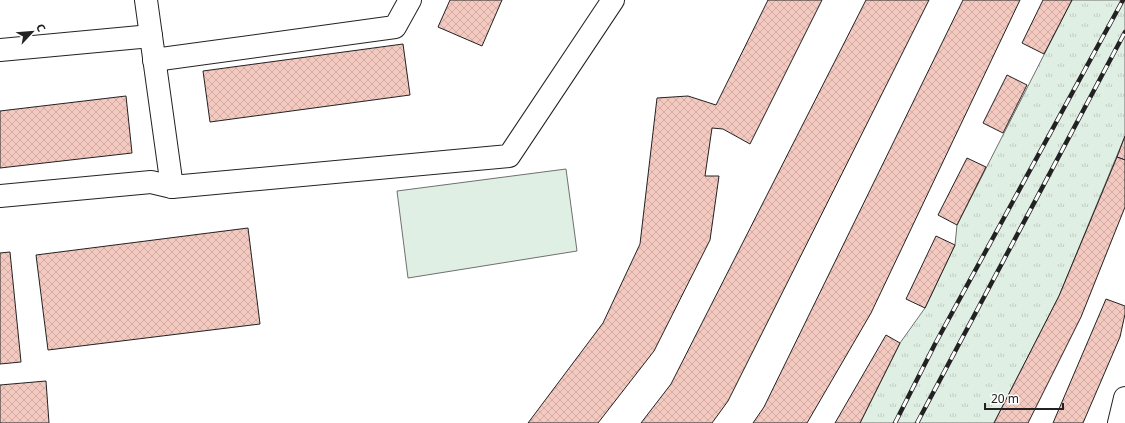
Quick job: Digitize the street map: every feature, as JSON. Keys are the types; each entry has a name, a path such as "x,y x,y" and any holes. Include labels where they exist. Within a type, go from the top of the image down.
{"main road":[{"path":"146,0 172,187"},
{"path":"154,60 395,27 410,0"},
{"path":"0,196 151,182 172,187 509,156 613,0"},
{"path":"0,50 151,36"},
{"path":"1119,423 1125,398"}],"green space":[{"path":"1072,0 1125,0 1125,136 1059,296 994,423 860,423 900,343 925,308 955,245 957,225"},
{"path":"566,169 577,251 408,278 397,191"}],"building":[{"path":"450,0 502,0 482,46 438,27"},
{"path":"768,0 822,0 750,144 723,129 712,128 705,176 719,176 710,240 654,351 598,423 528,423 603,323 640,244 657,98 688,96 716,105"},
{"path":"866,0 929,0 728,401 712,423 641,423 671,384"},
{"path":"963,0 1020,0 871,313 807,423 753,423 764,407"},
{"path":"1043,0 1072,0 1044,54 1022,43"},
{"path":"403,44 410,95 210,122 203,71"},
{"path":"1007,75 1027,85 1003,133 983,123"},
{"path":"126,96 132,153 0,168 0,111"},
{"path":"1125,136 1125,160 1117,157"},
{"path":"1117,157 1125,160 1125,207 1081,317 1028,423 994,423 1059,296"},
{"path":"967,158 986,167 957,225 938,215"},
{"path":"248,228 260,324 48,350 36,255"},
{"path":"936,236 955,245 925,308 906,299"},
{"path":"10,252 21,362 0,364 0,253"},
{"path":"1106,299 1125,306 1125,314 1120,337 1083,423 1053,423"},
{"path":"886,335 900,343 860,423 835,423"},
{"path":"46,381 49,423 0,423 0,385"}],"railway":[{"path":"895,423 935,344 1123,0"},
{"path":"917,423 1125,32"}]}
